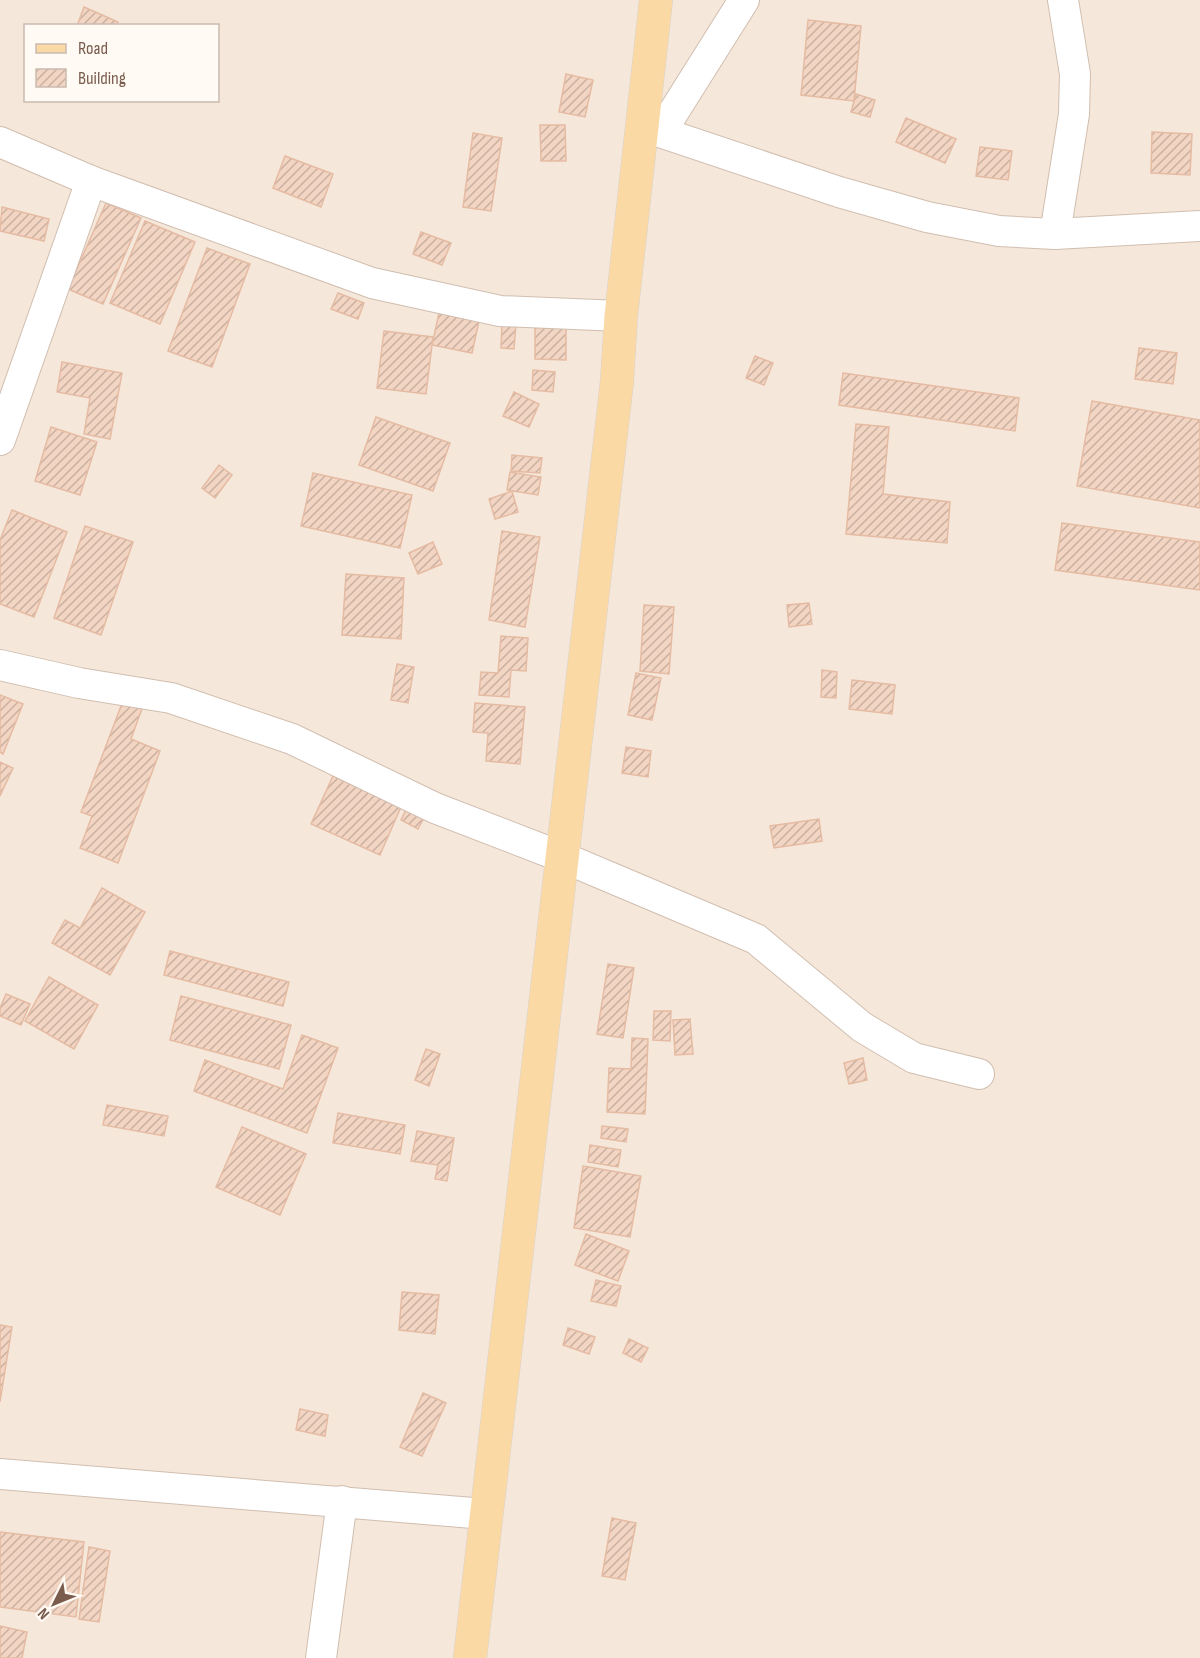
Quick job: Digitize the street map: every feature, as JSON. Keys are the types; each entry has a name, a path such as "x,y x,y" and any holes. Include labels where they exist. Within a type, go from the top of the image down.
{"main road":[{"path":"471,1658 617,381 621,316 651,129 656,0"}],"street":[{"path":"744,0 651,129 839,192 927,217 999,231 1055,234 1200,226"},
{"path":"1055,234 1074,114 1075,74 1063,0"},
{"path":"0,142 91,181 372,283 500,311 621,316"},
{"path":"0,440 91,181"},
{"path":"0,666 79,684 171,698 292,739 435,808 562,857 756,939 862,1027 914,1058 979,1074"},
{"path":"0,1474 486,1514"},
{"path":"321,1658 342,1501"}],"shaded area":[{"path":"0,0 1200,0 1200,1658 0,1658"}],"building":[{"path":"84,7 118,22 118,24 78,24"},
{"path":"808,20 861,26 854,101 801,95"},
{"path":"566,74 593,80 585,117 559,112"},
{"path":"856,94 875,100 870,117 851,112"},
{"path":"906,118 956,139 945,163 896,142"},
{"path":"540,125 565,125 566,161 541,161"},
{"path":"1152,132 1192,134 1190,175 1151,173"},
{"path":"473,133 502,138 491,211 463,207"},
{"path":"980,147 1012,151 1008,180 976,176"},
{"path":"285,156 333,174 321,207 273,188"},
{"path":"106,203 141,218 103,304 68,289"},
{"path":"2,207 49,219 44,241 0,231"},
{"path":"145,221 195,242 160,324 110,303"},
{"path":"421,232 451,243 442,265 413,254"},
{"path":"207,248 250,264 212,367 168,351"},
{"path":"338,293 364,303 358,319 331,309"},
{"path":"439,313 479,321 472,353 432,345"},
{"path":"502,323 516,324 514,349 501,348"},
{"path":"535,327 566,328 566,360 535,359"},
{"path":"384,331 433,337 426,394 377,388"},
{"path":"1139,348 1177,353 1173,384 1135,379"},
{"path":"755,356 773,363 764,385 746,378"},
{"path":"62,362 122,373 110,439 84,434 90,398 57,392"},
{"path":"533,370 555,372 553,392 532,390"},
{"path":"843,373 1019,398 1015,431 839,405"},
{"path":"514,392 539,404 529,427 503,416"},
{"path":"1092,401 1200,420 1200,508 1077,486"},
{"path":"376,417 450,443 433,491 359,465"},
{"path":"856,424 889,427 883,494 950,502 947,543 846,534"},
{"path":"51,427 97,442 80,495 35,481"},
{"path":"512,455 542,458 540,473 511,471"},
{"path":"219,465 232,475 215,498 202,488"},
{"path":"510,472 541,477 538,495 507,490"},
{"path":"313,473 412,495 400,548 301,526"},
{"path":"512,491 518,512 495,519 489,499"},
{"path":"12,510 67,532 34,617 0,604 0,540"},
{"path":"1062,523 1200,542 1200,590 1055,570"},
{"path":"85,526 133,542 101,635 54,618"},
{"path":"502,531 540,537 525,627 489,620"},
{"path":"433,542 442,564 418,574 409,553"},
{"path":"346,574 404,578 401,639 342,635"},
{"path":"809,603 812,624 789,627 787,605"},
{"path":"644,605 674,607 669,674 640,671"},
{"path":"501,636 528,638 526,671 511,670 509,697 479,695 481,672 498,673"},
{"path":"397,664 414,667 408,703 391,700"},
{"path":"822,670 837,672 836,698 821,697"},
{"path":"636,673 661,678 652,720 628,715"},
{"path":"852,680 895,685 892,714 849,709"},
{"path":"0,695 23,704 3,754 0,752"},
{"path":"124,698 143,706 131,739 160,751 118,863 80,848 92,816 81,812"},
{"path":"475,703 525,707 520,764 486,761 488,733 473,732"},
{"path":"626,747 651,751 648,777 622,773"},
{"path":"0,762 13,768 0,796"},
{"path":"333,776 401,807 380,855 311,824"},
{"path":"411,799 429,808 418,829 401,820"},
{"path":"819,819 822,841 774,848 770,826"},
{"path":"102,888 145,912 110,975 52,943 65,920 80,928"},
{"path":"170,951 289,982 283,1006 164,975"},
{"path":"608,964 634,968 623,1038 597,1034"},
{"path":"49,977 98,1005 74,1049 25,1021"},
{"path":"6,994 30,1004 21,1025 0,1016 0,1008"},
{"path":"181,996 291,1025 279,1069 170,1040"},
{"path":"654,1011 671,1011 670,1041 653,1040"},
{"path":"690,1019 693,1054 675,1055 673,1020"},
{"path":"302,1035 338,1048 307,1133 194,1091 205,1060 283,1089"},
{"path":"632,1038 648,1039 645,1114 607,1112 609,1068 631,1069"},
{"path":"426,1049 440,1054 429,1086 415,1080"},
{"path":"863,1058 867,1080 849,1084 844,1063"},
{"path":"107,1105 168,1116 164,1136 103,1125"},
{"path":"338,1113 405,1125 400,1154 333,1143"},
{"path":"602,1126 628,1129 626,1142 601,1138"},
{"path":"242,1127 306,1154 280,1215 216,1187"},
{"path":"417,1131 454,1138 447,1181 435,1179 438,1165 411,1161"},
{"path":"590,1145 621,1150 618,1167 588,1162"},
{"path":"583,1166 641,1176 630,1237 574,1228"},
{"path":"586,1234 629,1251 618,1281 575,1265"},
{"path":"596,1280 621,1286 616,1306 591,1301"},
{"path":"402,1292 439,1295 435,1334 399,1330"},
{"path":"0,1325 12,1327 0,1402"},
{"path":"568,1328 595,1337 589,1354 563,1345"},
{"path":"629,1339 648,1348 641,1362 623,1353"},
{"path":"423,1393 446,1403 422,1456 400,1447"},
{"path":"300,1409 328,1415 325,1436 296,1430"},
{"path":"612,1518 636,1523 625,1580 602,1576"},
{"path":"0,1532 84,1542 76,1617 0,1607"},
{"path":"89,1547 110,1551 99,1622 79,1619"},
{"path":"0,1626 27,1632 22,1658 0,1658"}]}
